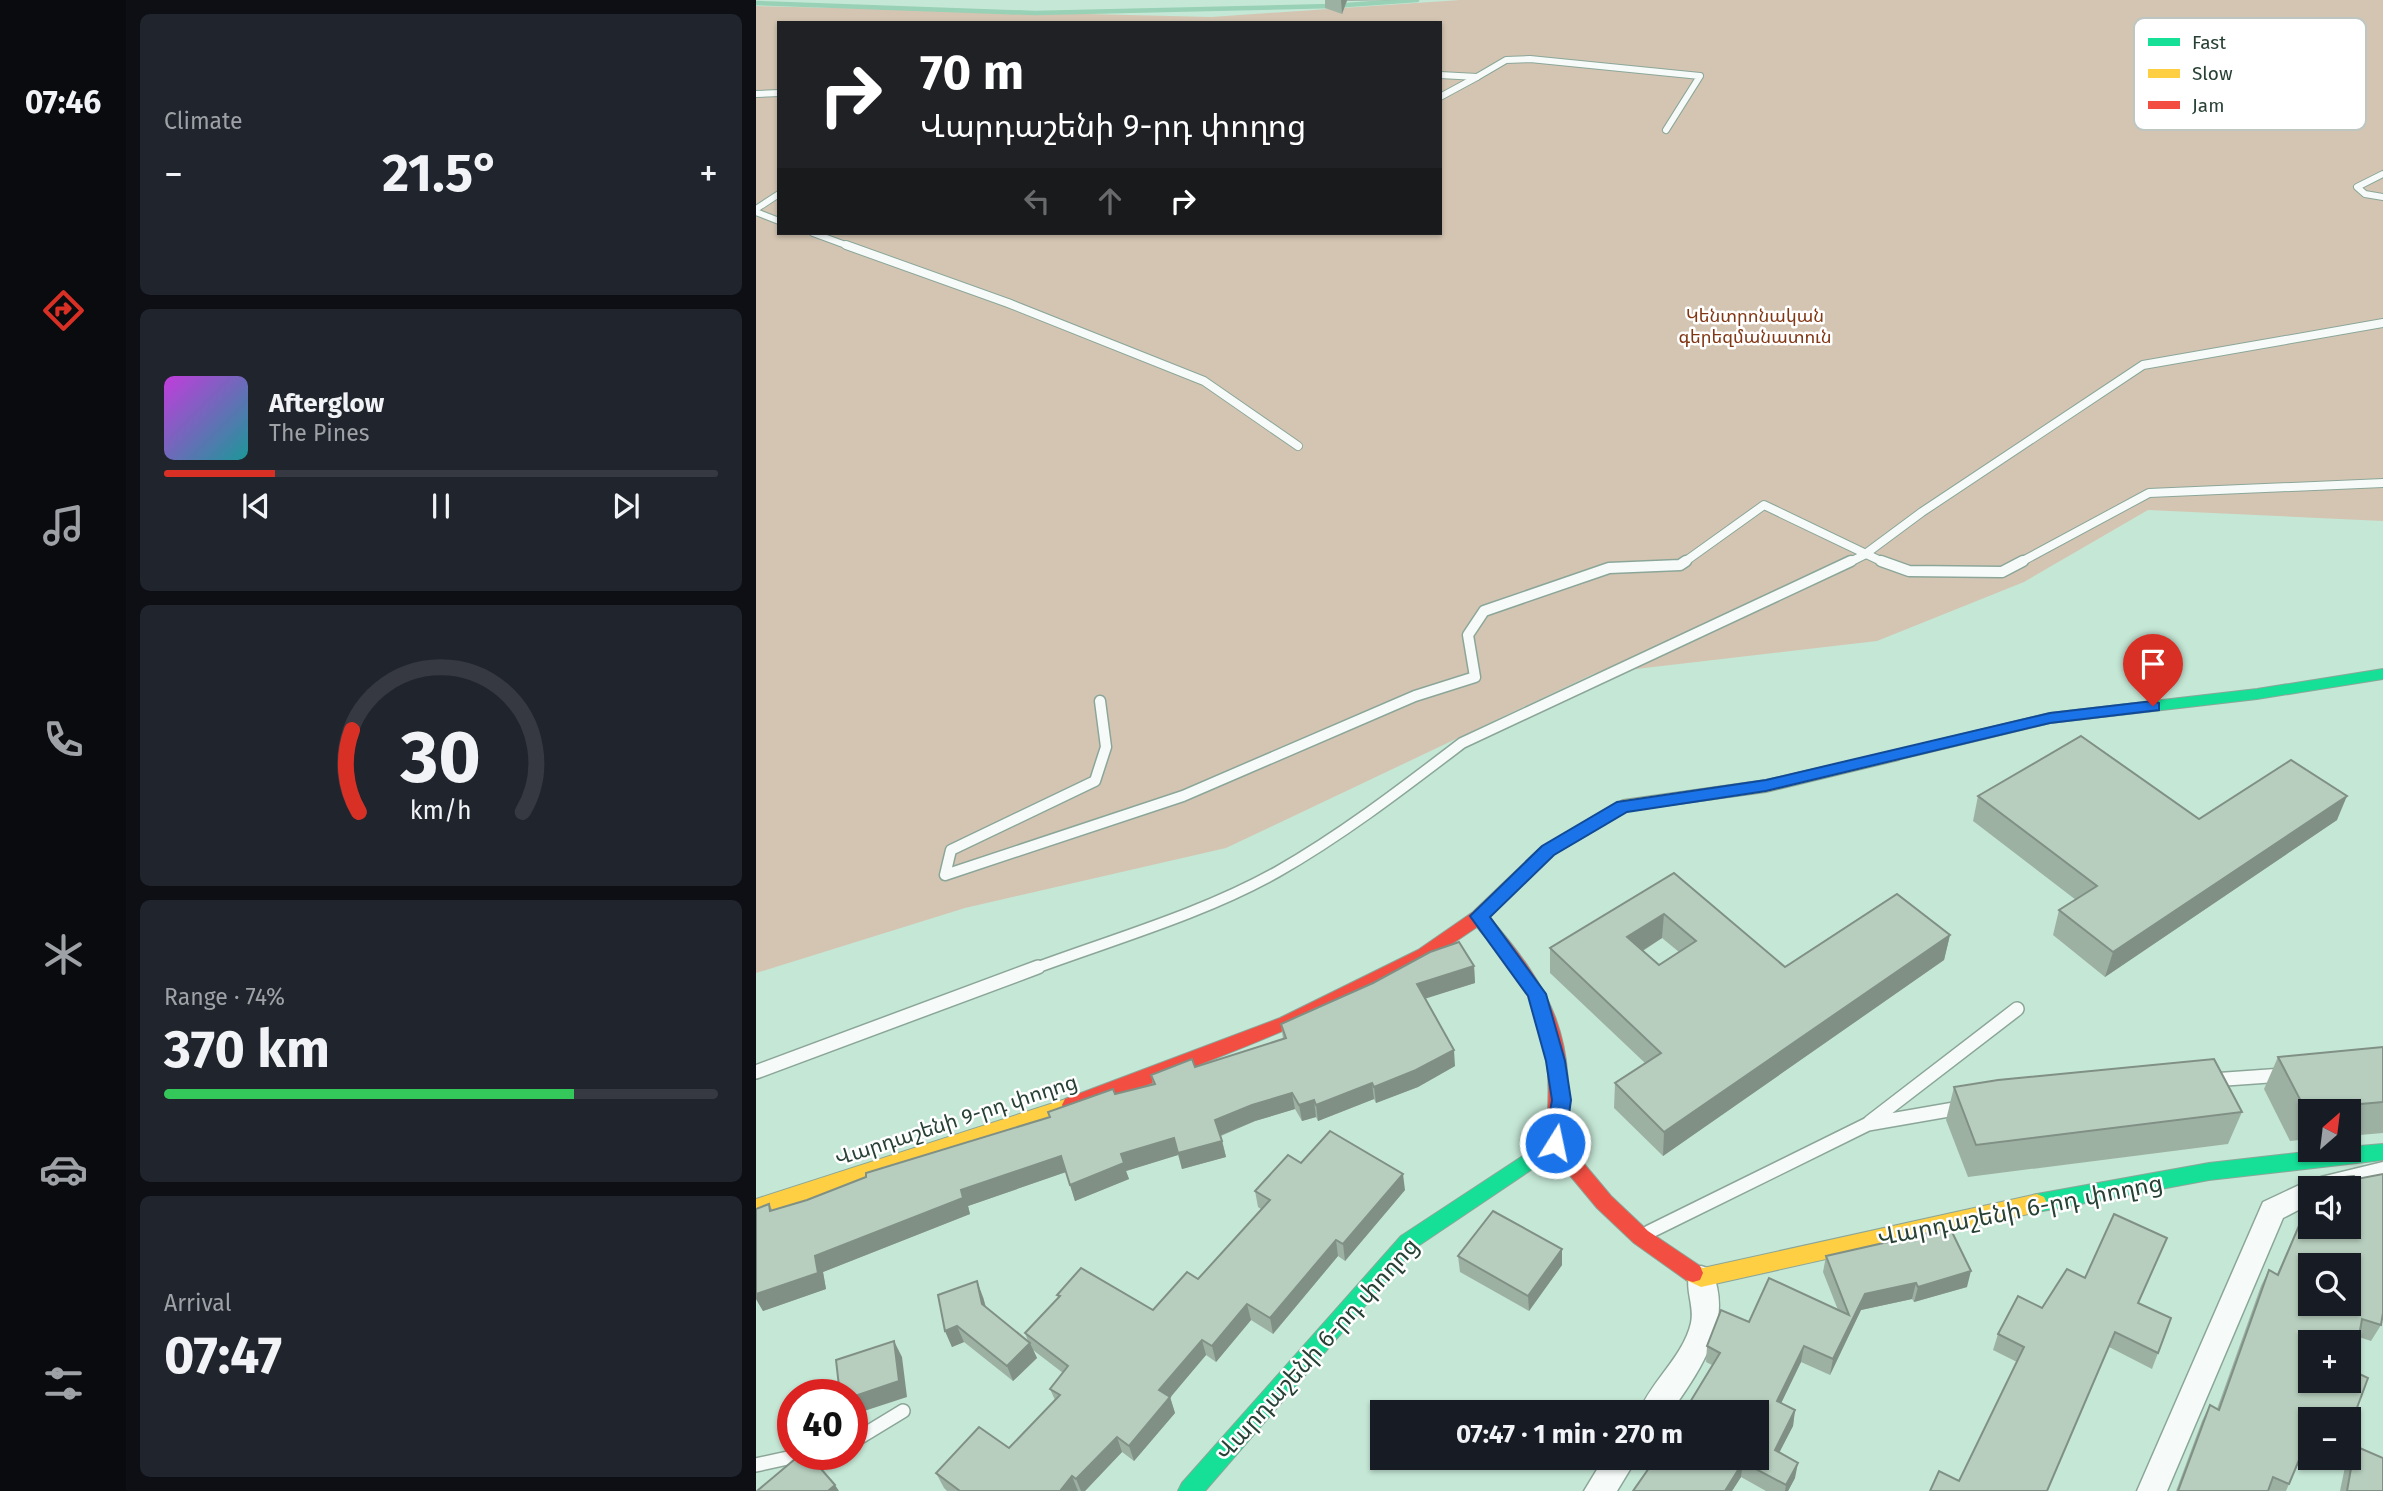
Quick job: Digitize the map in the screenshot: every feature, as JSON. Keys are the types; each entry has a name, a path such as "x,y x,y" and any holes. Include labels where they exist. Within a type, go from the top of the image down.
{"street":[{"name":"Վարդաշենի 9-րդ փողոց","path":"756,1208 1074,1104 1287,1023 1424,955 1479,916 1548,851 1623,806 1766,786 2050,718 2257,694 2383,674"},
{"path":"1479,916 1537,994 1556,1061 1562,1100 1555,1143 1604,1202 1641,1237 1701,1278 1706,1321 1689,1362 1662,1400"},
{"name":"Վարդաշենի 6-րդ փողոց","path":"1190,1491 1408,1241 1555,1143"},
{"name":"Վարդաշենի 6-րդ փողոց","path":"1701,1278 2098,1189 2288,1161 2383,1152"},
{"path":"2361,1178 2383,1173"},
{"path":"2152,1491 2273,1210 2298,1197"},
{"path":"1599,1491 1614,1470"}],"lane":[{"path":"1442,96 1506,60 1700,76 1665,130"},
{"path":"1442,75 1477,77"},
{"path":"756,94 777,93"},
{"path":"2383,174 2357,187 2365,194 2383,197"},
{"path":"756,211 777,195"},
{"path":"756,211 777,219"},
{"path":"819,235 1008,303 1204,381 1298,446"},
{"path":"756,1072 1198,908 1277,872 1407,785 1462,743 1864,555 1922,512 2143,365 2383,323"},
{"path":"1100,701 1106,747 1095,781 951,850 945,875 1183,796 1415,696 1475,677 1468,635 1484,611 1609,568 1681,565 1764,505 1864,555 1909,570 2002,572 2149,493 2383,483"},
{"path":"1641,1237 1868,1124 2017,1009"},
{"path":"2194,1081 2302,1073"},
{"path":"1868,1124 1972,1106"},
{"path":"868,1433 903,1412"},
{"path":"756,1465 758,1467 777,1462"}],"green space":[{"name":"Կենտրոնական գերեզմանատուն","path":"1460,0 2383,0 2383,521 2148,510 2024,582 1877,641 1593,674 1226,848 965,908 756,973 756,6 1211,17"}],"building":[{"path":"2081,736 2199,819 2291,760 2347,796 2113,952 2059,910 2097,886 1978,796"},
{"path":"1674,873 1785,967 1897,894 1950,935 1664,1132 1615,1083 1661,1053 1550,948","holes":["1664,914 1696,941 1659,965 1627,937"]},
{"path":"1459,942 1474,966 1417,984 1454,1050 1416,1070 1374,1087 1372,1083 1316,1105 1314,1100 1299,1105 1292,1093 1252,1105 1215,1120 1222,1141 1178,1153 1174,1138 1121,1154 1124,1163 1070,1185 1061,1156 961,1190 963,1198 815,1256 818,1273 756,1294 756,1209 769,1204 770,1211 807,1200 866,1177 866,1173 1050,1117 1048,1112 1113,1089 1115,1094 1155,1084 1151,1075 1192,1059 1195,1067 1286,1038 1281,1024 1373,983 1430,952"},
{"path":"2383,1047 2383,1102 2361,1104 2361,1099 2300,1099 2278,1057"},
{"path":"2214,1059 2242,1112 1976,1145 1954,1087 1998,1080"},
{"path":"1330,1131 1403,1174 1343,1244 1336,1240 1270,1318 1247,1304 1212,1346 1202,1340 1159,1390 1170,1397 1129,1446 1117,1437 1076,1479 1072,1476 1060,1491 960,1491 936,1473 979,1427 1009,1448 1060,1395 1050,1389 1068,1366 1025,1333 1060,1296 1057,1295 1081,1268 1153,1310 1187,1272 1198,1279 1270,1200 1255,1191 1288,1155 1301,1163"},
{"path":"2383,1174 2381,1325 2362,1319 2360,1330 2298,1330 2298,1393 2361,1393 2361,1375 2368,1378 2357,1407 2298,1407 2298,1463 2289,1484 2273,1477 2268,1491 2178,1491 2210,1405 2219,1410 2269,1270 2278,1275 2298,1228 2298,1239 2361,1239 2361,1178"},
{"path":"1493,1211 1562,1249 1528,1296 1458,1256"},
{"path":"2114,1214 2167,1238 2138,1303 2171,1318 2158,1353 2115,1332 2047,1491 1930,1491 1939,1471 1959,1481 2024,1347 1998,1334 2018,1296 2042,1308 2067,1269 2085,1278"},
{"path":"1950,1228 1971,1271 1918,1287 1916,1283 1865,1294 1833,1359 1804,1346 1777,1401 1795,1410 1775,1450 1798,1463 1786,1485 1758,1470 1769,1470 1769,1400 1691,1400 1720,1353 1707,1346 1721,1310 1749,1322 1769,1278 1849,1315 1826,1256"},
{"path":"977,1281 982,1304 1030,1343 1007,1366 957,1326 945,1331 938,1295"},
{"path":"894,1341 899,1381 868,1392 868,1379 838,1379 836,1360"},
{"path":"2361,1449 2383,1458 2383,1491 2347,1491 2351,1470 2361,1470"},
{"path":"782,1470 822,1470 835,1485 828,1491 757,1491"},
{"path":"1648,1470 1738,1470 1725,1491 1633,1491"}],"waterway":[{"path":"756,3 1035,13 1332,6 1417,0"}],"traffic: fast":[{"path":"1893,756 2050,718 2257,694 2383,674"},
{"path":"1190,1491 1408,1242 1555,1143"},
{"path":"2037,1203 2209,1172 2383,1152"}],"traffic: slow":[{"path":"1600,820 1623,806 1766,786 1893,756"},
{"path":"756,1208 1072,1105"},
{"path":"1693,1273 1701,1278 2037,1203"}],"traffic: jam":[{"path":"1072,1105 1287,1023 1424,955 1479,917 1547,851 1600,820"},
{"path":"1479,917 1527,976 1546,1014 1558,1078 1555,1143 1604,1202 1641,1237 1693,1273"}],"route":[{"path":"1555,1143 1562,1100 1556,1061 1537,994 1479,916 1548,851 1623,806 1766,786 2050,718 2153,706"}]}
